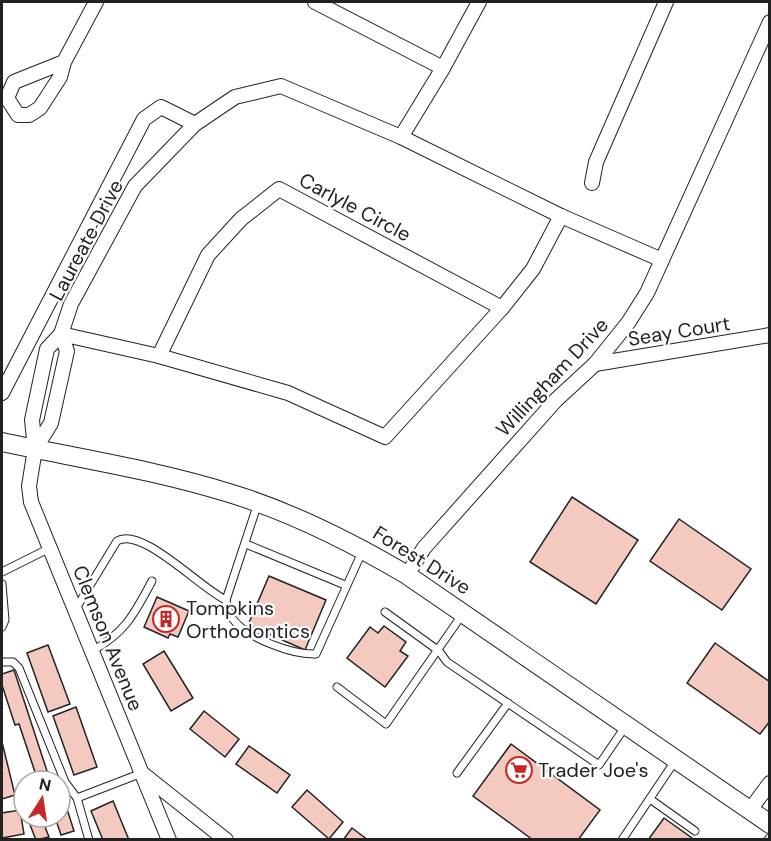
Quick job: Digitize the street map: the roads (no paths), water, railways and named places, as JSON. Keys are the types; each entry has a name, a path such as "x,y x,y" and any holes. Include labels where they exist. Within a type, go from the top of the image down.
{"main road":[{"name":"Forest Drive","path":"2,442 178,478 258,503 363,549 464,613 770,824"}],"street":[{"path":"64,62 96,2"},
{"path":"315,2 443,68"},
{"path":"400,137 443,68 479,2"},
{"path":"592,183 596,162 666,2"},
{"name":"Willingham Drive","path":"407,575 424,548 556,400 595,364 628,323 647,293 770,22"},
{"name":"Laureate Drive","path":"35,449 32,420 47,349 60,334 71,304 135,186 195,124 235,97 281,86 400,137 561,216 662,260"},
{"path":"2,393 144,119 161,107 195,124"},
{"name":"Carlyle Circle","path":"159,356 208,255 241,219 279,189 502,308"},
{"path":"60,334 159,356 288,393 385,437 502,308 533,269 561,216"},
{"name":"Laureate Drive","path":"35,449 51,423 67,351 60,334"},
{"name":"Seay Court","path":"595,364 770,335"},
{"name":"Clemson Avenue","path":"35,449 29,486 31,502 169,840"},
{"path":"142,773 226,840"},
{"path":"750,810 770,783"}],"lane":[{"path":"226,600 258,503"},
{"path":"75,610 117,541 131,537 155,549 226,600 231,616 241,628 299,654 316,654 363,549"},
{"path":"246,544 345,585"},
{"path":"2,572 50,548"},
{"path":"92,651 120,634 129,624 152,581"},
{"path":"2,584 5,620 2,627"},
{"path":"385,612 439,651 447,662 599,765 627,725"},
{"path":"337,687 386,724 464,613"},
{"path":"2,662 13,662 17,665 65,782 77,798 89,840"},
{"path":"457,773 508,703"},
{"path":"622,840 677,759"},
{"path":"77,798 142,773"},
{"path":"650,799 695,831"}],"place":[{"name":"Tompkins Orthodontics","path":"166,619"},
{"name":"Trader Joe's","path":"519,770"}]}
